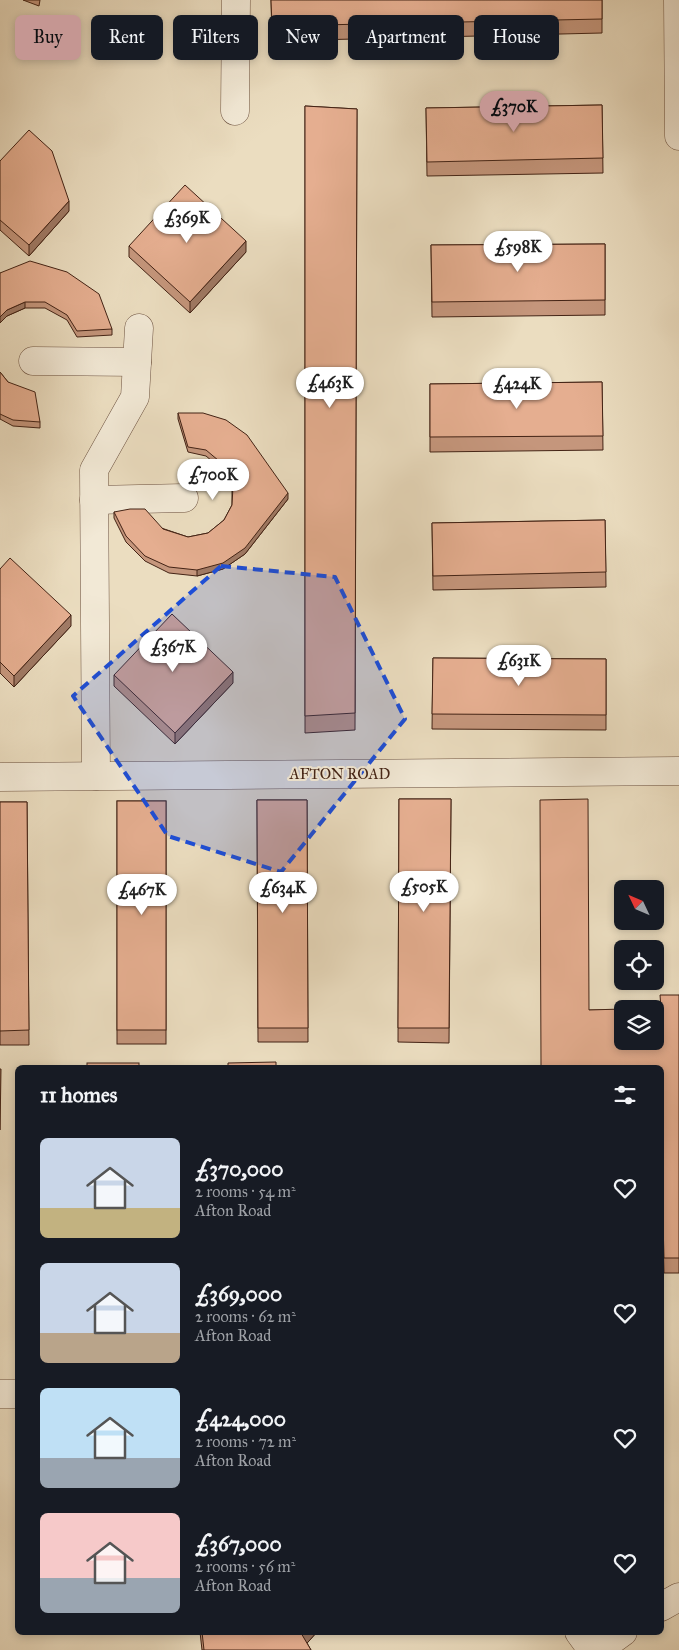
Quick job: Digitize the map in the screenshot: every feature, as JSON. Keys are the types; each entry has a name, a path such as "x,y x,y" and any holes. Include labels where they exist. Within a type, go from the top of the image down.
{"street":[{"path":"235,111 236,0"},
{"path":"678,0 679,136"},
{"path":"96,776 94,470 135,397 139,328"},
{"path":"33,361 136,362"},
{"path":"94,500 184,498"},
{"name":"AFTON ROAD","path":"0,777 679,771"},
{"path":"0,1394 15,1394"},
{"path":"664,1605 679,1597"},
{"path":"582,1635 592,1650"},
{"path":"598,1650 619,1635"}],"highlighted area":[{"path":"221,566 335,577 405,719 281,872 168,836 73,696"}],"building":[{"path":"271,0 602,0 602,19 559,20 559,15 474,15 474,22 464,22 464,15 348,15 348,24 338,25 338,15 272,15"},
{"path":"602,105 603,158 427,162 426,108"},
{"path":"305,106 357,109 355,713 305,716"},
{"path":"29,130 52,151 69,201 29,245 0,220 0,161"},
{"path":"185,185 246,241 190,302 129,246"},
{"path":"605,244 605,300 432,302 431,245"},
{"path":"30,261 67,272 99,294 112,329 77,331 67,315 45,302 25,302 7,310 0,317 0,273"},
{"path":"0,372 8,382 35,392 40,422 13,420 0,414"},
{"path":"602,382 603,436 430,437 430,384"},
{"path":"178,413 203,413 226,420 247,435 288,493 245,548 223,563 197,570 169,567 145,556 126,536 114,512 145,509 163,529 188,537 208,533 224,520 232,505 233,486 225,466 206,450 188,447"},
{"path":"605,520 606,572 433,576 432,523"},
{"path":"10,558 71,615 14,676 0,662 0,569"},
{"path":"172,614 233,672 175,733 114,675"},
{"path":"433,658 606,659 606,715 432,714"},
{"path":"399,799 451,799 449,1028 398,1028"},
{"path":"588,799 589,1010 614,1009 614,1050 664,1050 664,1000 660,1000 660,995 679,995 679,1258 664,1258 664,1065 541,1065 540,800"},
{"path":"257,800 307,800 308,1028 258,1028"},
{"path":"117,801 166,801 166,1030 117,1030"},
{"path":"0,802 27,802 29,1030 0,1031"},
{"path":"276,1062 276,1065 228,1065 228,1063"},
{"path":"87,1063 139,1063 139,1065 87,1065"},
{"path":"0,1069 1,1069 0,1130"},
{"path":"202,1635 302,1635 311,1650 204,1650"}]}
